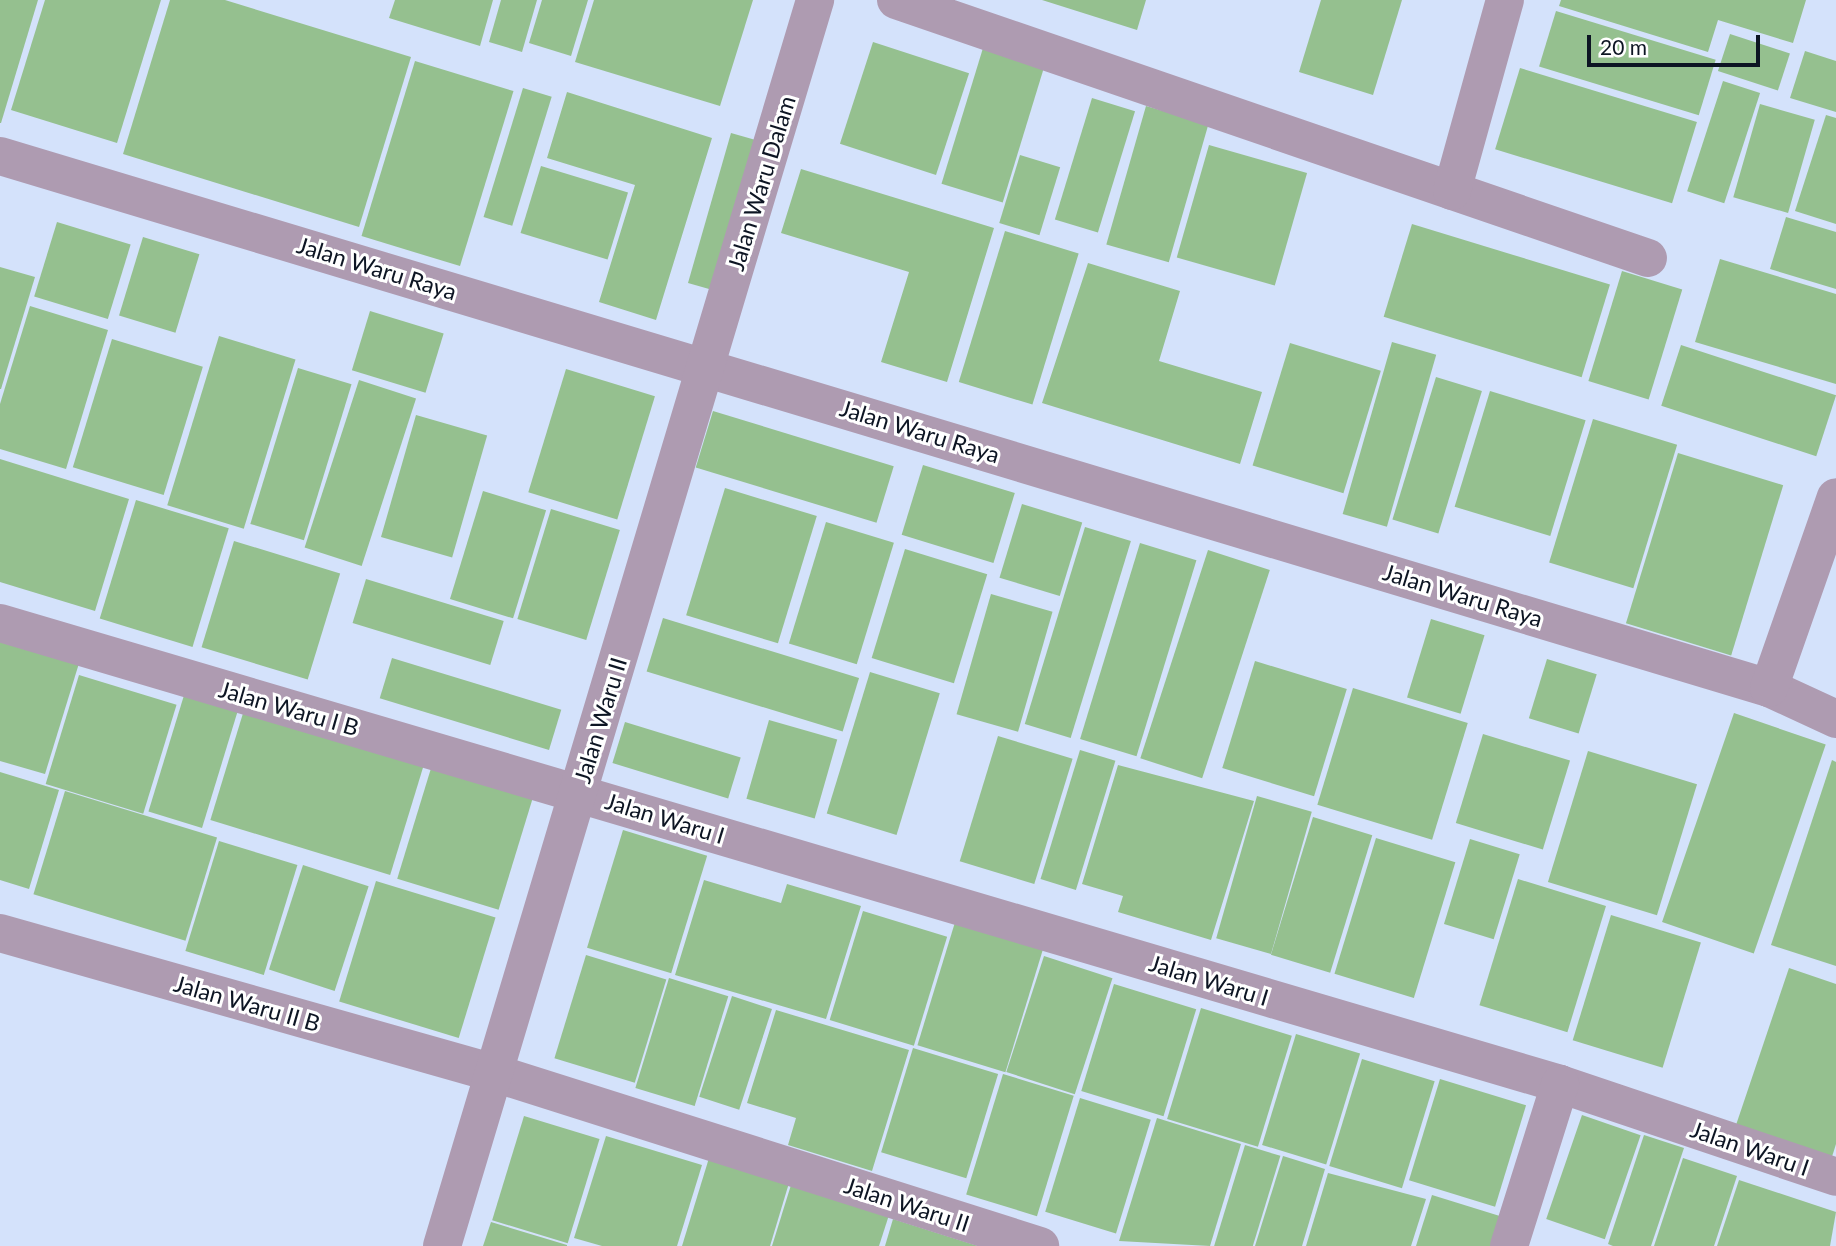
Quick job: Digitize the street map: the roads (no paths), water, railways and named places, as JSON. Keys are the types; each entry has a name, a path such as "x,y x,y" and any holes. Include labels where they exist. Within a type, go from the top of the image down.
{"street":[{"name":"Jalan Waru Dalam","path":"705,366 815,0"},
{"path":"896,0 1648,258"},
{"path":"1452,191 1506,0"},
{"name":"Jalan Waru Raya","path":"0,156 1769,688 1836,719"},
{"name":"Jalan Waru II","path":"442,1246 705,366"},
{"path":"1769,688 1836,497"},
{"name":"Jalan Waru I B","path":"0,623 578,792"},
{"name":"Jalan Waru I","path":"578,792 1560,1084 1836,1178"},
{"name":"Jalan Waru II B","path":"0,933 494,1073"},
{"name":"Jalan Waru II","path":"494,1073 1040,1246"},
{"path":"1508,1246 1560,1084"}]}
